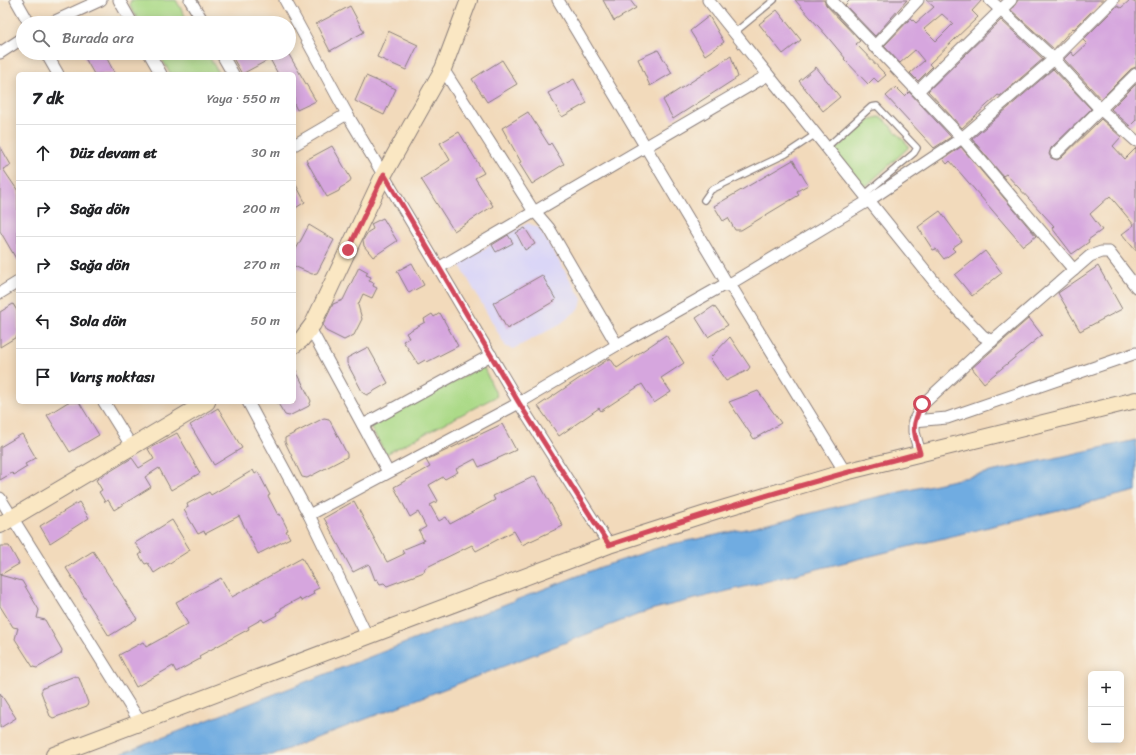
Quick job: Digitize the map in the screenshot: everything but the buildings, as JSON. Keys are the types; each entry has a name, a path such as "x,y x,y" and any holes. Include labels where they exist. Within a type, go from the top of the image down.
{"street":[{"path":"16,0 25,16"},
{"path":"66,16 101,0"},
{"path":"119,0 128,16"},
{"path":"190,0 200,16"},
{"path":"285,0 294,16"},
{"path":"296,344 301,340 310,328 384,174 443,69 469,0"},
{"path":"558,0 728,285 734,291 845,472"},
{"path":"708,0 953,305 983,336 992,341"},
{"path":"831,0 962,138 1074,270"},
{"path":"874,47 918,0"},
{"path":"990,0 1054,59 1100,109 1136,141"},
{"path":"918,91 1011,0"},
{"path":"308,515 519,403 617,345 722,286 728,285 962,138 1054,59 1113,0"},
{"path":"296,20 348,114 440,267 490,355 609,545"},
{"path":"0,53 16,43"},
{"path":"50,60 57,72"},
{"path":"153,60 160,72"},
{"path":"225,60 232,72"},
{"path":"443,69 535,212 549,228 617,345"},
{"path":"440,267 768,74"},
{"path":"1056,153 1136,74"},
{"path":"296,144 348,114"},
{"path":"920,453 914,432 914,420 922,404 1090,256 1101,252 1109,252 1136,287"},
{"path":"0,293 16,283"},
{"path":"310,328 388,472"},
{"path":"914,420 947,418 1136,353"},
{"path":"363,426 490,355"},
{"path":"54,755 609,545 714,511 845,472 1136,400"},
{"path":"105,404 132,447"},
{"path":"6,522 204,404"},
{"path":"249,404 308,515 367,636"},
{"path":"0,498 6,522 140,722"}],"lane":[{"path":"734,33 774,0"},
{"path":"827,147 871,107 877,106 917,148 914,153 866,198"},
{"path":"704,200 711,190 786,154 817,134"}],"shaded area":[{"path":"528,223 539,228 582,299 580,308 559,325 513,349 506,347 460,265 463,261"}],"green space":[{"path":"131,0 176,0 185,16 136,16 130,6"},
{"path":"162,60 211,60 218,72 170,72"},
{"path":"879,117 884,119 908,145 908,148 865,187 834,151 871,119"},
{"path":"483,366 497,396 386,454 370,427"}],"water":[{"path":"1136,440 1136,491 650,610 272,755 118,755 598,568 667,545 756,527 868,499"}],"route":[{"path":"348,250 384,174 519,403 609,545 714,511 845,472 920,453 914,432 914,420 922,404"}]}
